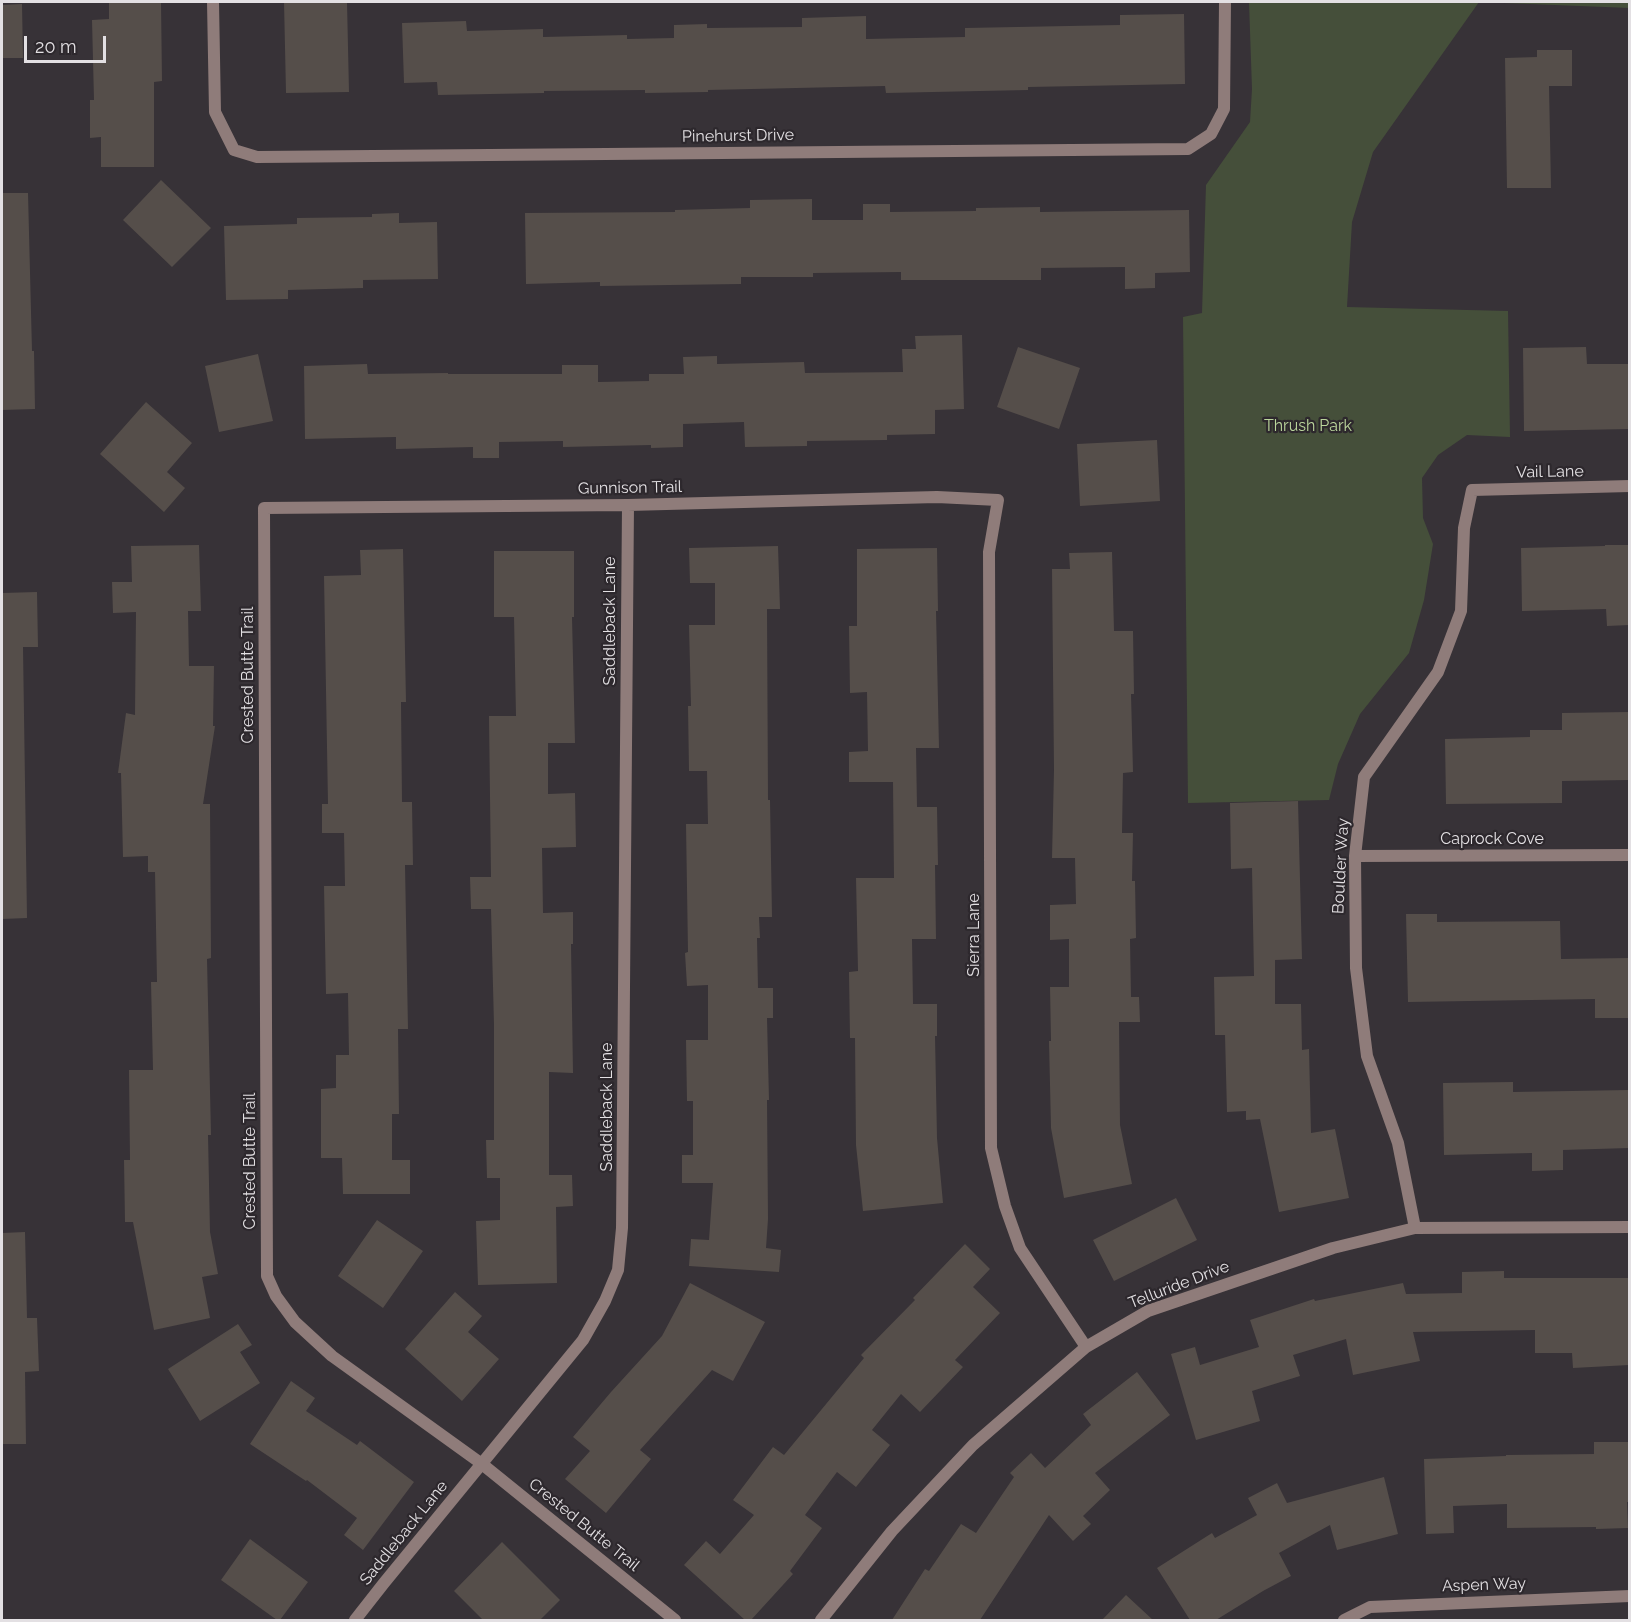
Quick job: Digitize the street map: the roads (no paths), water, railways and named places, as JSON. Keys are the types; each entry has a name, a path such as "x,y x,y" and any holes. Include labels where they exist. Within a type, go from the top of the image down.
{"street":[{"name":"Pinehurst Drive","path":"213,2 215,112 234,150 256,157 268,157 1188,148 1211,134 1224,110 1225,2"},
{"name":"Vail Lane","path":"1472,490 1629,486"},
{"name":"Boulder Way","path":"1415,1228 1398,1143 1367,1056 1356,968 1355,856 1364,777 1438,672 1461,611 1464,528 1472,490"},
{"name":"Gunnison Trail","path":"264,508 628,505 937,497 998,500"},
{"name":"Sierra Lane","path":"998,500 990,552 991,1148 1005,1206 1020,1248 1086,1347"},
{"name":"Saddleback Lane","path":"355,1620 583,1340 605,1301 618,1270 622,1228 628,505"},
{"name":"Crested Butte Trail","path":"264,508 267,1276 276,1296 295,1322 332,1356 482,1464 675,1620"},
{"name":"Caprock Cove","path":"1355,856 1629,855"},
{"name":"Telluride Drive","path":"821,1620 892,1531 973,1445 1086,1347 1148,1311 1333,1248 1415,1228 1629,1227"},
{"name":"Aspen Way","path":"1344,1620 1370,1606 1629,1596"}],"park label":[{"name":"Thrush Park","path":"1308,426"}]}
